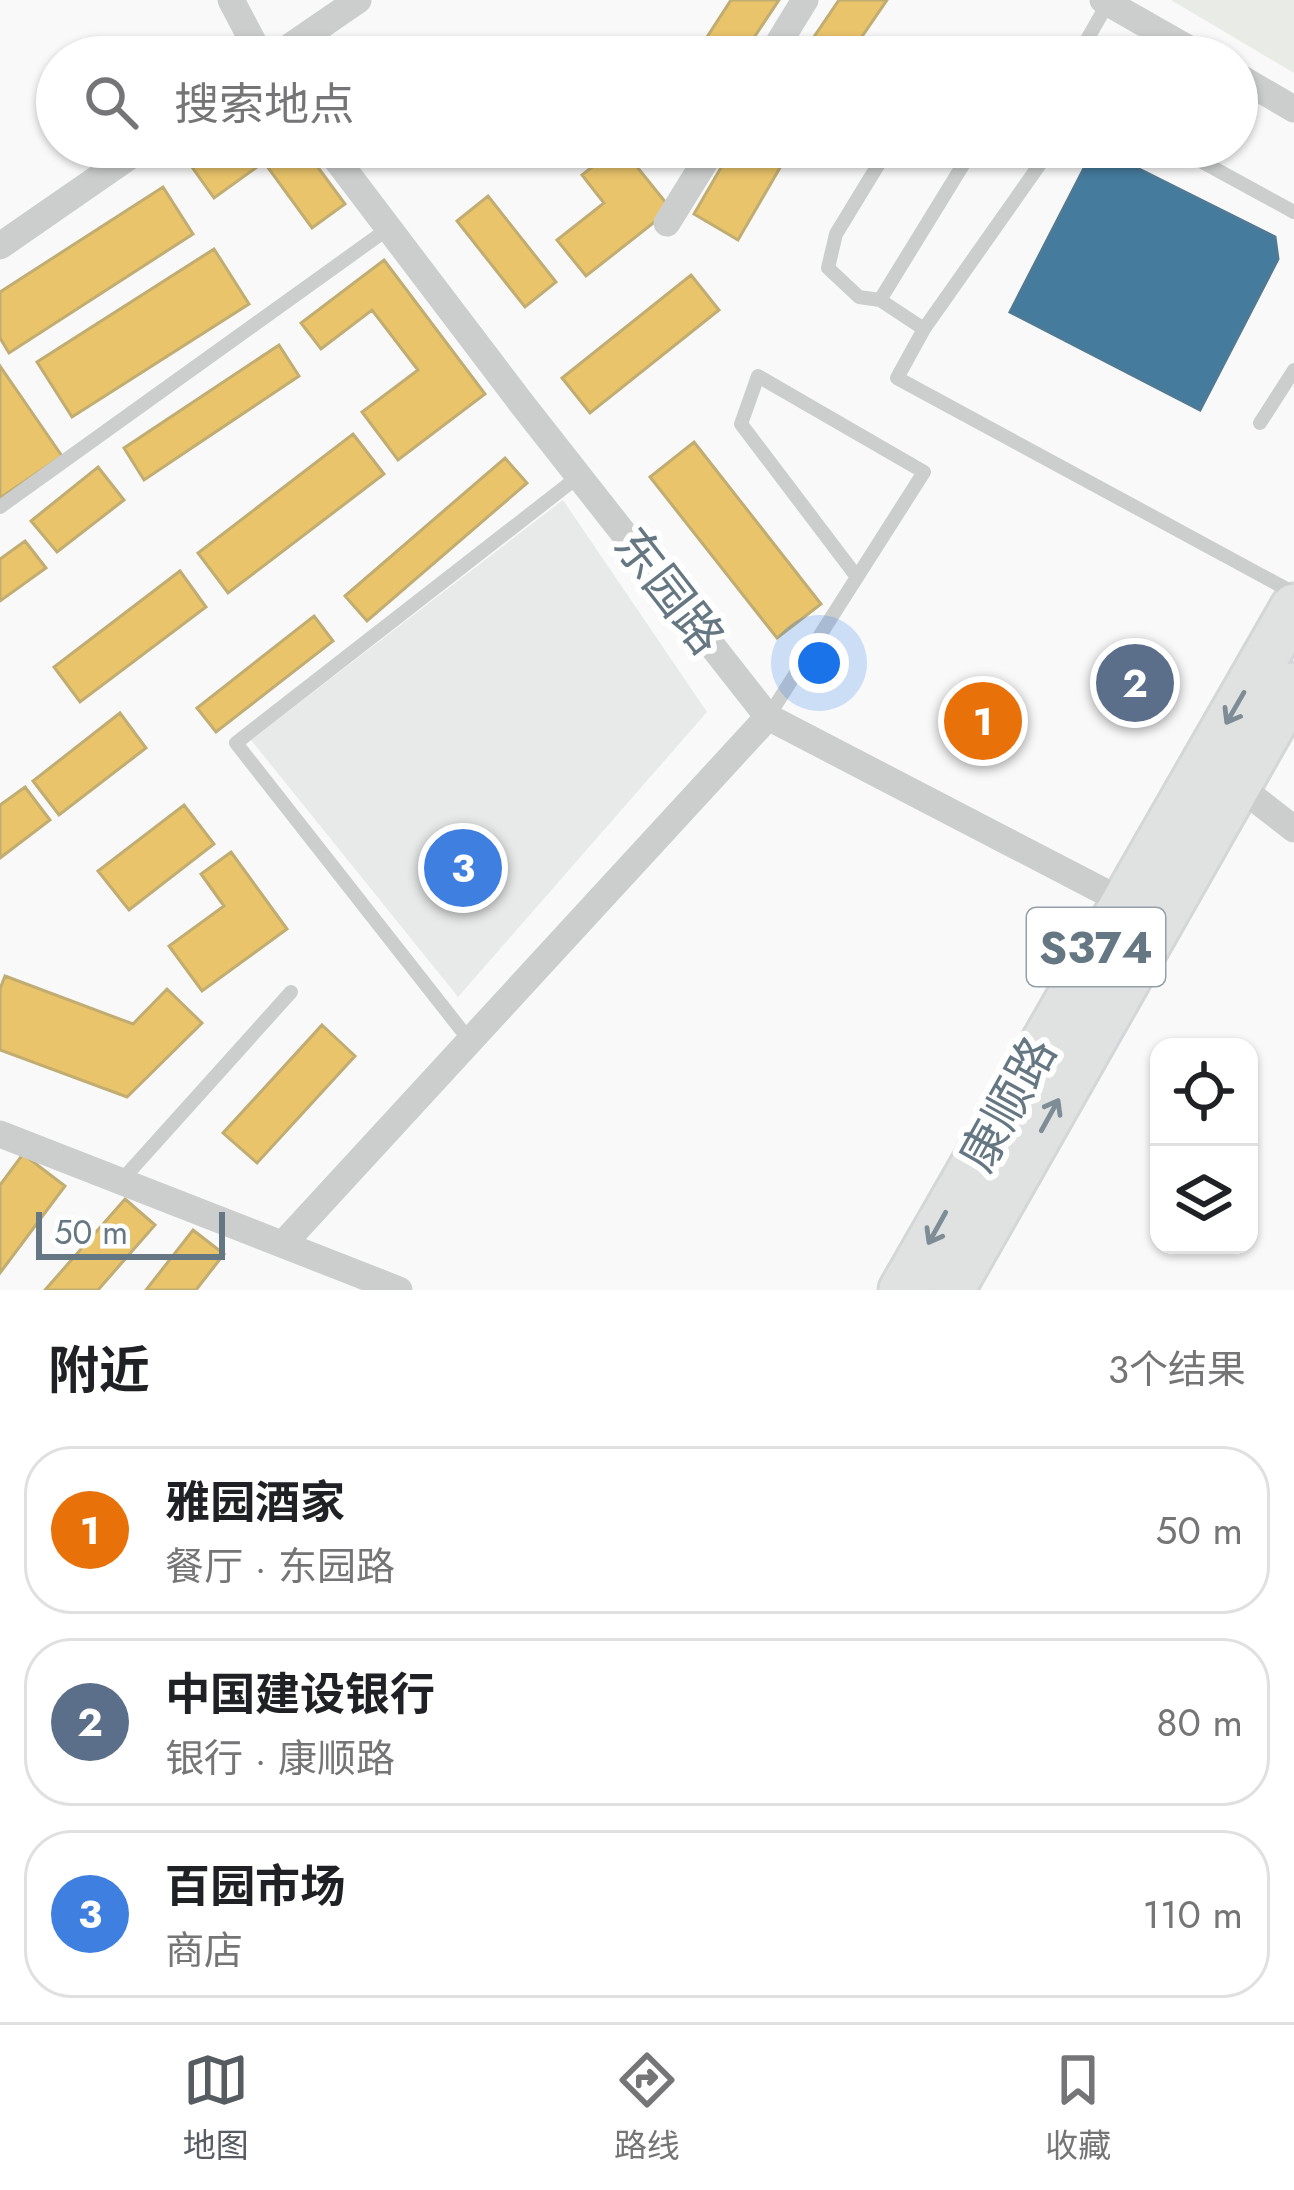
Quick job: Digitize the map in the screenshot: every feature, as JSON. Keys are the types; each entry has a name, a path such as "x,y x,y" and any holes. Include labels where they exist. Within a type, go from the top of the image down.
{"main road":[{"name":"康顺路","path":"902,1290 1294,607"},
{"name":"康顺路","path":"951,1290 1294,686"}],"street":[{"path":"231,0 250,36"},
{"path":"305,36 358,0"},
{"path":"783,36 805,0"},
{"path":"1105,1 1166,36"},
{"path":"1258,88 1294,109"},
{"path":"0,246 113,168"},
{"name":"东园路","path":"344,168 768,716 1122,901"},
{"path":"667,223 701,168"},
{"path":"284,1244 768,716"},
{"path":"1236,784 1294,829"},
{"path":"0,1134 399,1290"}],"lane":[{"path":"1088,36 1105,1"},
{"path":"876,168 836,233 828,268 860,297 880,300 924,328"},
{"path":"880,300 961,168"},
{"path":"1037,168 924,328 897,377 1294,592"},
{"path":"1213,168 1294,212"},
{"path":"0,507 389,228"},
{"path":"1260,423 1294,370"},
{"path":"768,716 857,577 924,472 758,376 741,424 857,577"},
{"path":"470,1041 236,743 579,476"},
{"path":"121,1181 291,992"}],"shaded area":[{"path":"1171,0 1294,0 1294,73 1258,52 1258,36 1232,36"},
{"path":"563,500 707,712 458,997 251,740"}],"building: 住宅":[{"path":"731,0 779,0 755,36 708,36"},
{"path":"839,0 887,0 862,36 814,36"},
{"path":"193,168 256,168 214,198"},
{"path":"268,168 318,168 345,204 312,228"},
{"path":"591,168 638,168 671,209 586,276 557,240 604,203 582,175"},
{"path":"721,168 780,168 738,240 694,214"},
{"path":"163,187 193,234 9,353 0,338 0,292"},
{"path":"488,196 556,282 525,307 457,221"},
{"path":"214,249 249,304 72,417 37,362"},
{"path":"384,260 485,394 398,460 362,412 418,370 372,310 321,349 301,323"},
{"path":"691,275 719,310 590,413 562,378"},
{"path":"279,345 299,376 144,480 124,448"},
{"path":"0,366 62,456 0,498"},
{"path":"353,434 384,474 228,593 198,553"},
{"path":"694,442 821,604 777,638 650,477"},
{"path":"505,458 527,483 367,621 345,596"},
{"path":"98,467 124,500 57,552 31,521"},
{"path":"25,541 46,568 0,601 0,559"},
{"path":"180,571 206,607 80,702 54,667"},
{"path":"314,616 333,641 216,732 197,708"},
{"path":"120,713 146,748 59,815 33,781"},
{"path":"25,787 50,820 0,858 0,805"},
{"path":"184,805 214,844 129,910 98,871"},
{"path":"231,852 287,929 202,991 169,946 224,906 201,874"},
{"path":"5,976 133,1024 167,989 202,1023 127,1097 0,1050 0,989"},
{"path":"322,1025 355,1056 257,1163 223,1133"},
{"path":"23,1154 65,1186 0,1273 0,1185"},
{"path":"125,1199 155,1225 98,1290 45,1290"},
{"path":"193,1230 224,1254 196,1290 146,1290"}],"building: 公共":[{"path":"1084,168 1137,168 1275,237 1278,259 1200,410 1010,312"}],"place":[{"name":"中国建设银行","path":"1135,683"},
{"name":"雅园酒家","path":"983,721"},
{"name":"百园市场","path":"463,868"}]}
